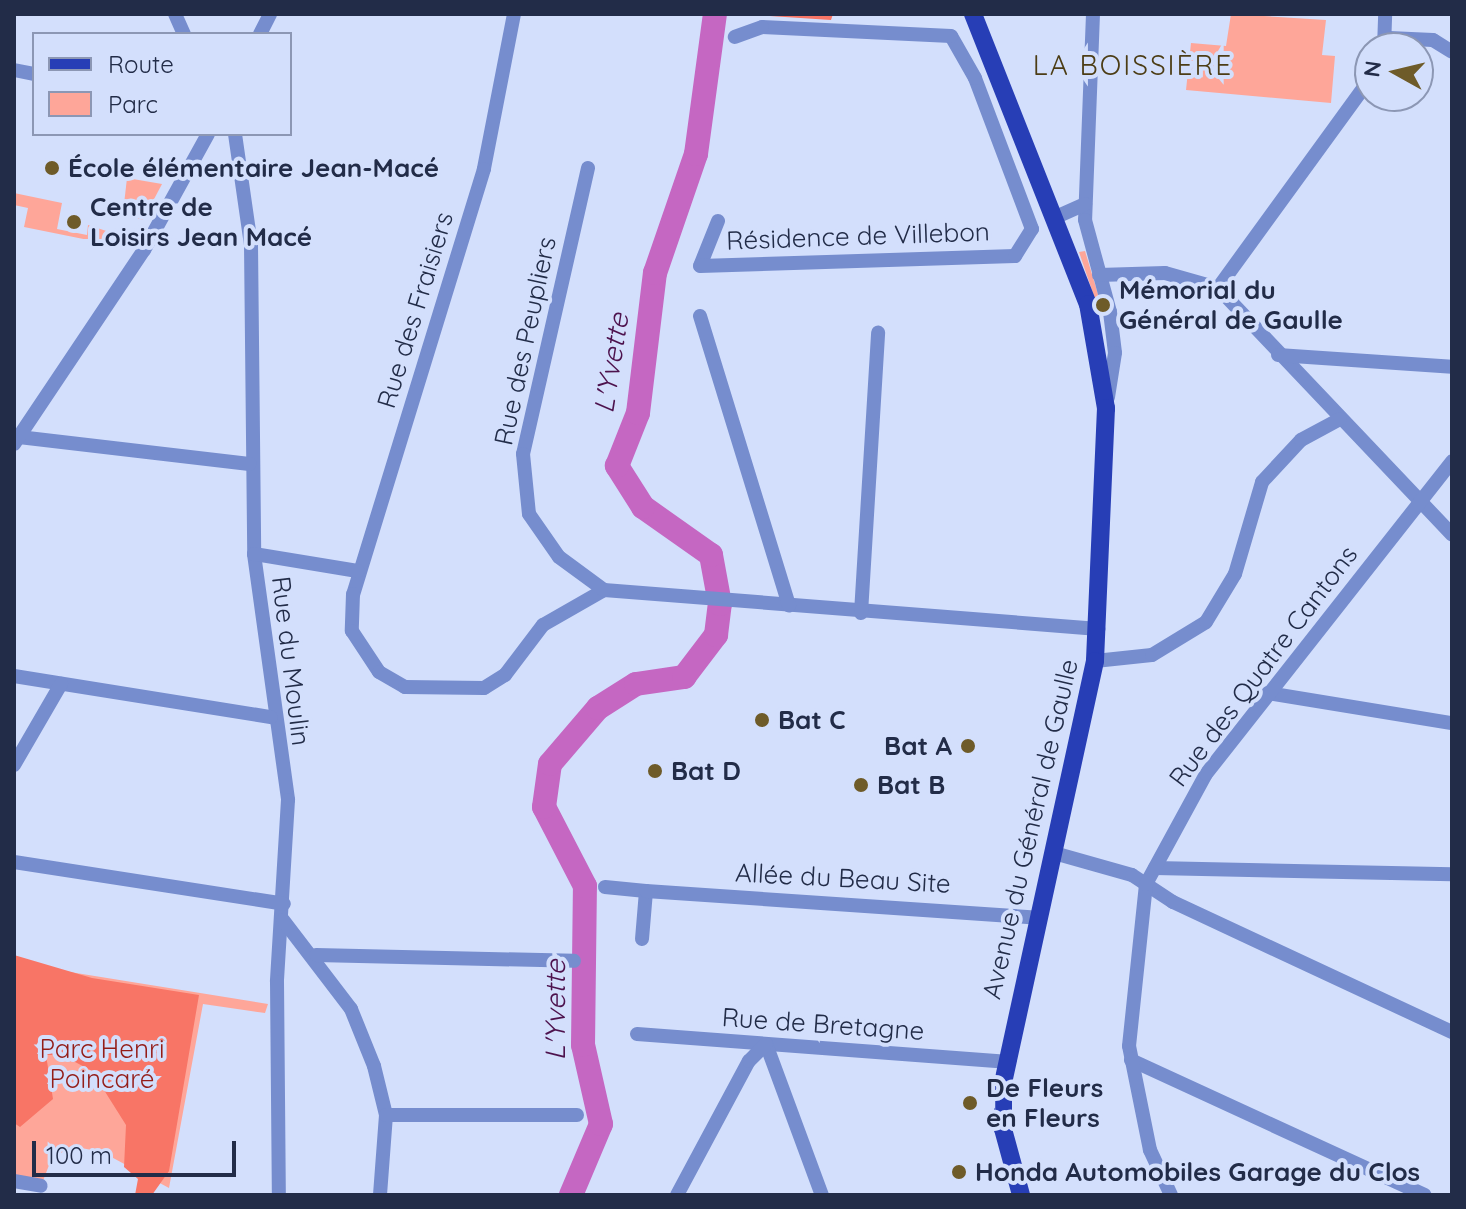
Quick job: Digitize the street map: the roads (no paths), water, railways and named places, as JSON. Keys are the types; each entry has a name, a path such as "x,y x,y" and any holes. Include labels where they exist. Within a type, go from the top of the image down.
{"main road":[{"name":"Avenue du Général de Gaulle","path":"973,14 1067,244 1092,319 1106,408 1095,661 1006,1062 1003,1129 1021,1195"}],"street":[{"path":"261,32 270,14"},
{"name":"Rue des Fraisiers","path":"514,14 484,169 358,571 351,608 362,654 405,687 444,691 484,688 505,675 543,625 604,590"},
{"path":"1093,14 1085,204 1088,237 1115,353 1106,408"},
{"name":"Résidence de Villebon","path":"718,221 700,266 1015,256 1032,229 975,78 951,36 762,27 735,37"},
{"path":"1434,41 1452,52"},
{"path":"975,78 995,70"},
{"path":"1218,288 1354,101"},
{"path":"207,136 144,250 17,440 249,464"},
{"name":"Rue du Moulin","path":"235,136 251,245 249,464 254,554 271,717 288,800 275,1059 279,1195"},
{"name":"Rue des Peupliers","path":"588,168 523,454 529,514 559,557 604,590"},
{"path":"1056,217 1085,204"},
{"path":"1067,244 1088,237"},
{"path":"1099,275 1165,273 1218,288 1419,504 1452,535"},
{"path":"700,316 789,606"},
{"path":"861,613 878,333"},
{"path":"1278,355 1452,367"},
{"path":"1095,661 1152,655 1206,622 1235,574 1262,482 1301,440 1340,419"},
{"name":"Rue des Quatre Cantons","path":"1171,1195 1150,1150 1131,1060 1131,983 1146,884 1206,774 1452,461"},
{"path":"254,554 358,571"},
{"path":"604,590 861,613 1098,629"},
{"path":"14,676 271,717"},
{"path":"14,765 61,684"},
{"path":"1268,693 1452,723"},
{"path":"1054,853 1146,884 1452,1032"},
{"path":"14,862 284,904"},
{"path":"1155,868 1452,874"},
{"name":"Allée du Beau Site","path":"605,887 1038,918"},
{"path":"642,939 646,891"},
{"path":"283,920 316,955 351,1009 386,1115 380,1195"},
{"path":"316,955 574,961"},
{"name":"Rue de Bretagne","path":"637,1034 1006,1062"},
{"path":"677,1195 749,1061 766,1044 822,1195"},
{"path":"1131,1060 1424,1195"},
{"path":"386,1115 577,1115"},
{"path":"14,1181 41,1186"}],"waterway":[{"name":"L'Yvette","path":"571,1195 601,1124 583,1045 585,886 544,807 550,764 598,708 636,684 684,677 716,635 720,604 711,555 643,507 617,466 638,413 655,273 696,154 715,14"}],"place":[{"name":"École élémentaire Jean-Macé","path":"52,168"},
{"name":"Centre de Loisirs Jean Macé","path":"74,222"},
{"name":"Mémorial du Général de Gaulle","path":"1103,305"},
{"name":"Bat C","path":"762,720"},
{"name":"Bat A","path":"968,746"},
{"name":"Bat D","path":"655,771"},
{"name":"Bat B","path":"861,785"},
{"name":"De Fleurs en Fleurs","path":"970,1103"},
{"name":"Honda Automobiles Garage du Clos","path":"959,1172"}],"district":[{"name":"LA BOISSIÈRE","path":"1133,65"}],"park label":[{"name":"Parc Henri Poincaré","path":"102,1064"}]}
